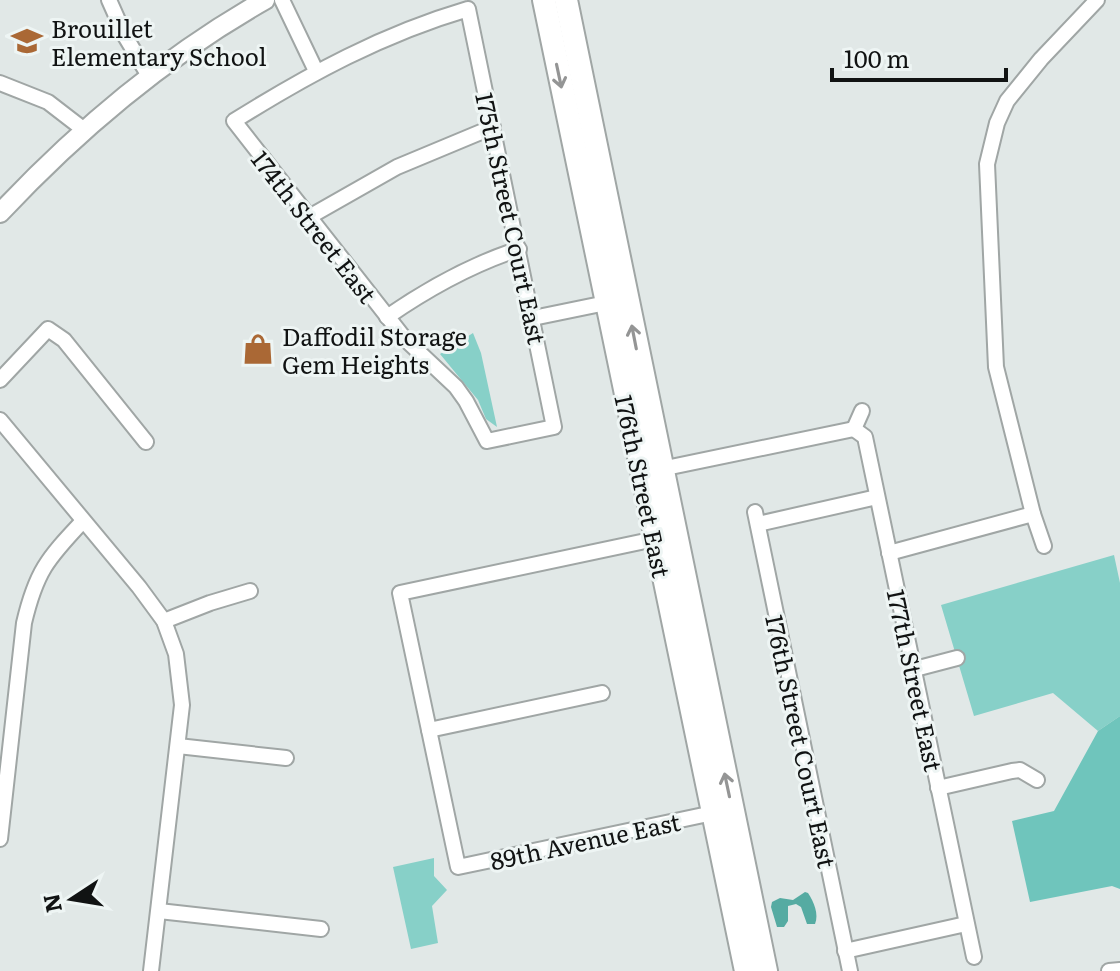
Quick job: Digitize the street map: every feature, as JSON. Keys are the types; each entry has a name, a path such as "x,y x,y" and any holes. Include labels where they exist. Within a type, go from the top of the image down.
{"main road":[{"name":"176th Street East","path":"544,0 713,816 730,858 752,954 758,967"},
{"name":"176th Street East","path":"566,0 713,718 758,967"},
{"path":"616,354 632,387 649,464 652,468 661,469"},
{"path":"655,539 666,544 692,663 713,718"}],"street":[{"path":"109,0 125,36 149,76"},
{"path":"0,213 83,129 189,47 265,0"},
{"path":"282,0 316,71"},
{"path":"1044,546 996,367 987,164 997,123 1007,101 1041,59 1097,0"},
{"name":"175th Street Court East","path":"316,71 397,32 468,9 554,427"},
{"name":"174th Street East","path":"316,71 234,121 405,339 456,387 487,441 554,427"},
{"path":"0,83 48,102 83,129"},
{"path":"309,217 397,167 493,127"},
{"path":"387,317 438,283 482,261 519,249"},
{"path":"533,318 606,303"},
{"path":"1,379 48,329 64,340 146,442"},
{"path":"661,469 854,429 862,411"},
{"path":"0,420 139,587 164,621 176,654 182,705 151,971"},
{"name":"177th Street East","path":"854,429 865,437 974,957"},
{"name":"176th Street Court East","path":"850,971 756,518 877,497"},
{"path":"889,553 1033,514"},
{"path":"0,839 8,695 24,623 35,583 58,548 83,521"},
{"path":"602,693 429,730 400,593 655,539"},
{"path":"164,621 250,591"},
{"path":"915,669 957,658"},
{"name":"89th Avenue East","path":"429,730 458,867 713,816"},
{"path":"178,746 286,758"},
{"path":"938,788 1020,770 1037,780"},
{"path":"159,911 321,929"},
{"path":"845,951 966,924"},
{"path":"1109,971 1120,970"}],"shaded area":[{"path":"473,333 481,353 497,427 486,419 478,400 440,354"},
{"path":"1114,555 1120,583 1120,716 1098,731 1053,693 974,716 941,605"},
{"path":"1120,716 1120,889 1112,886 1030,902 1012,821 1054,811 1098,731"},
{"path":"434,858 434,876 447,890 432,906 438,943 411,949 393,867"},
{"path":"805,892 815,908 815,924 807,924 801,907 796,904 788,906 788,921 784,927 777,927 772,902 780,898 793,900"}],"place":[{"name":"Brouillet Elementary School","path":"27,41"},
{"name":"Daffodil Storage Gem Heights","path":"258,349"}]}
